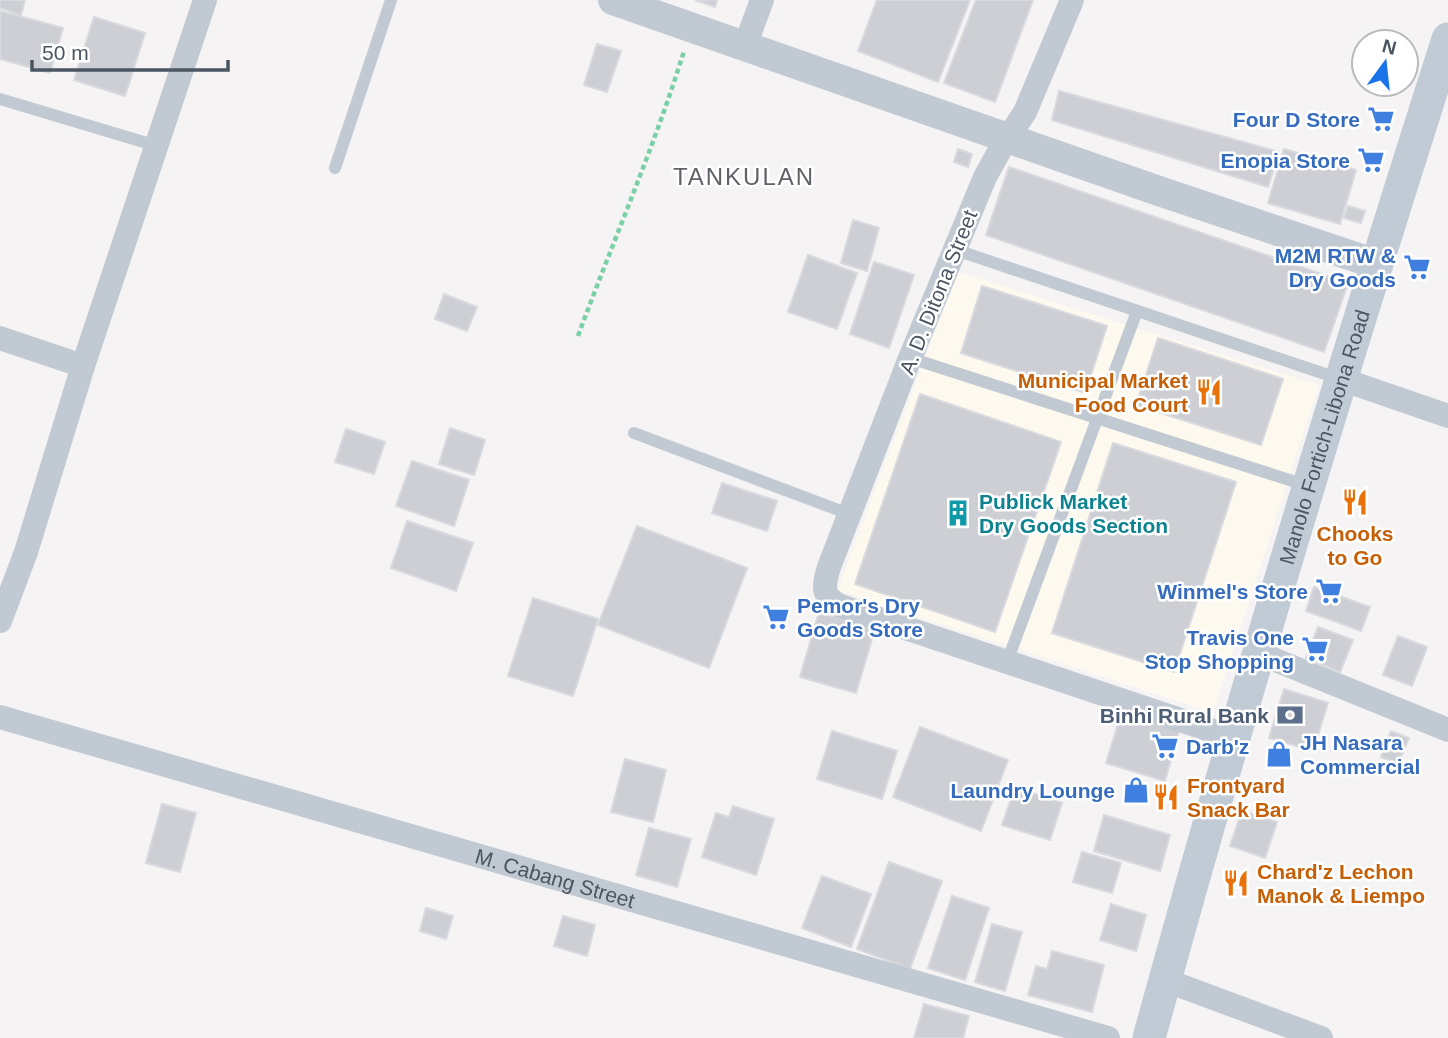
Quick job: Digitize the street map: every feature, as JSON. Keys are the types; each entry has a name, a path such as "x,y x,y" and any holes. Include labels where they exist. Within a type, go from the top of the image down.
{"main road":[{"name":"Manolo Fortich-Libona Road","path":"1149,1038 1258,653 1376,264 1448,39"}],"street":[{"path":"0,621 26,552 83,366 205,0"},
{"path":"613,0 1376,264"},
{"path":"745,46 762,0"},
{"name":"A. D. Ditona Street","path":"1007,663 839,606 829,600 825,583 849,514 985,177 1035,92 1072,0"},
{"path":"0,338 83,366"},
{"path":"1341,379 1448,416"},
{"path":"1258,653 1448,730"},
{"path":"1007,663 1234,738"},
{"name":"M. Cabang Street","path":"0,717 1108,1038"},
{"path":"1165,980 1321,1038"}],"lane":[{"path":"335,169 391,0"},
{"path":"0,99 157,146"},
{"path":"956,250 1341,379"},
{"path":"1007,663 1137,311"},
{"path":"911,358 1308,486"},
{"path":"635,433 849,514"}],"path":[{"path":"578,336 607,257 642,175 692,27"}],"shaded area":[{"path":"958,272 1319,385 1213,713 837,590"}],"building":[{"path":"0,0 25,0 21,15 0,8"},
{"path":"695,0 717,0 715,7"},
{"path":"877,0 970,0 938,82 858,51"},
{"path":"976,0 1033,0 995,102 944,83"},
{"path":"0,11 63,28 50,73 0,59"},
{"path":"94,17 145,33 125,96 74,80"},
{"path":"597,44 621,51 607,92 584,85"},
{"path":"1059,91 1279,152 1268,187 1052,120"},
{"path":"958,149 972,154 968,167 954,162"},
{"path":"1284,149 1356,170 1340,224 1268,203"},
{"path":"1009,167 1348,283 1324,352 986,235"},
{"path":"1348,206 1365,211 1361,223 1344,218"},
{"path":"853,220 879,228 867,271 841,263"},
{"path":"808,255 857,273 837,329 788,312"},
{"path":"874,262 914,275 889,348 850,334"},
{"path":"982,286 1107,326 1085,393 961,353"},
{"path":"444,294 477,307 467,331 435,319"},
{"name":"Municipal Market Food Court","path":"1158,338 1283,379 1261,445 1136,405"},
{"name":"Publick Market Dry Goods Section","path":"920,394 1061,442 995,632 855,584"},
{"path":"450,428 485,440 474,475 439,464"},
{"path":"346,429 385,442 374,474 335,462"},
{"path":"1113,443 1236,482 1174,672 1052,633"},
{"path":"412,461 469,480 454,526 396,506"},
{"path":"722,483 777,501 767,531 712,513"},
{"path":"407,521 473,543 456,591 391,568"},
{"path":"637,526 747,568 709,668 598,625"},
{"path":"1314,587 1370,607 1361,631 1306,611"},
{"path":"533,598 598,619 573,696 508,676"},
{"path":"819,612 875,629 856,693 800,677"},
{"path":"1318,627 1353,640 1340,672 1306,658"},
{"path":"1398,636 1427,647 1412,686 1383,675"},
{"path":"1284,689 1328,703 1313,751 1269,738"},
{"path":"1122,711 1180,728 1165,781 1106,763"},
{"path":"920,727 1008,760 981,831 893,797"},
{"path":"832,731 897,751 882,799 817,779"},
{"path":"1391,731 1409,738 1398,764 1381,757"},
{"path":"625,759 666,770 653,822 611,812"},
{"path":"1015,787 1062,803 1050,840 1002,825"},
{"path":"162,804 196,813 180,872 146,863"},
{"path":"733,806 774,819 756,875 702,857 716,813 729,817"},
{"path":"1242,811 1277,822 1265,858 1230,846"},
{"path":"1104,815 1170,835 1160,871 1094,851"},
{"path":"649,828 691,839 677,887 636,875"},
{"path":"1082,852 1121,863 1112,893 1073,882"},
{"path":"889,862 942,881 910,969 857,949"},
{"path":"822,876 871,894 851,947 802,928"},
{"path":"952,896 989,908 965,980 928,968"},
{"path":"1111,904 1146,915 1136,951 1100,940"},
{"path":"426,908 453,916 446,939 420,931"},
{"path":"563,916 595,925 587,956 554,946"},
{"path":"992,924 1022,932 1005,991 975,982"},
{"path":"1052,951 1104,965 1092,1012 1028,995 1036,966 1047,969"},
{"path":"924,1004 969,1016 963,1038 914,1038"}],"place":[{"name":"Four D Store","path":"1381,119"},
{"name":"Enopia Store","path":"1371,160"},
{"name":"M2M RTW & Dry Goods","path":"1417,267"},
{"name":"Municipal Market Food Court","path":"1209,392"},
{"name":"Chooks to Go","path":"1355,502"},
{"name":"Publick Market Dry Goods Section","path":"958,513"},
{"name":"Winmel's Store","path":"1329,591"},
{"name":"Pemor's Dry Goods Store","path":"776,617"},
{"name":"Travis One Stop Shopping","path":"1315,649"},
{"name":"Binhi Rural Bank","path":"1290,715"},
{"name":"Darb'z","path":"1165,746"},
{"name":"JH Nasara Commercial","path":"1279,754"},
{"name":"Laundry Lounge","path":"1136,790"},
{"name":"Frontyard Snack Bar","path":"1166,797"},
{"name":"Chard'z Lechon Manok & Liempo","path":"1236,883"}],"district":[{"name":"TANKULAN","path":"744,176"}]}
